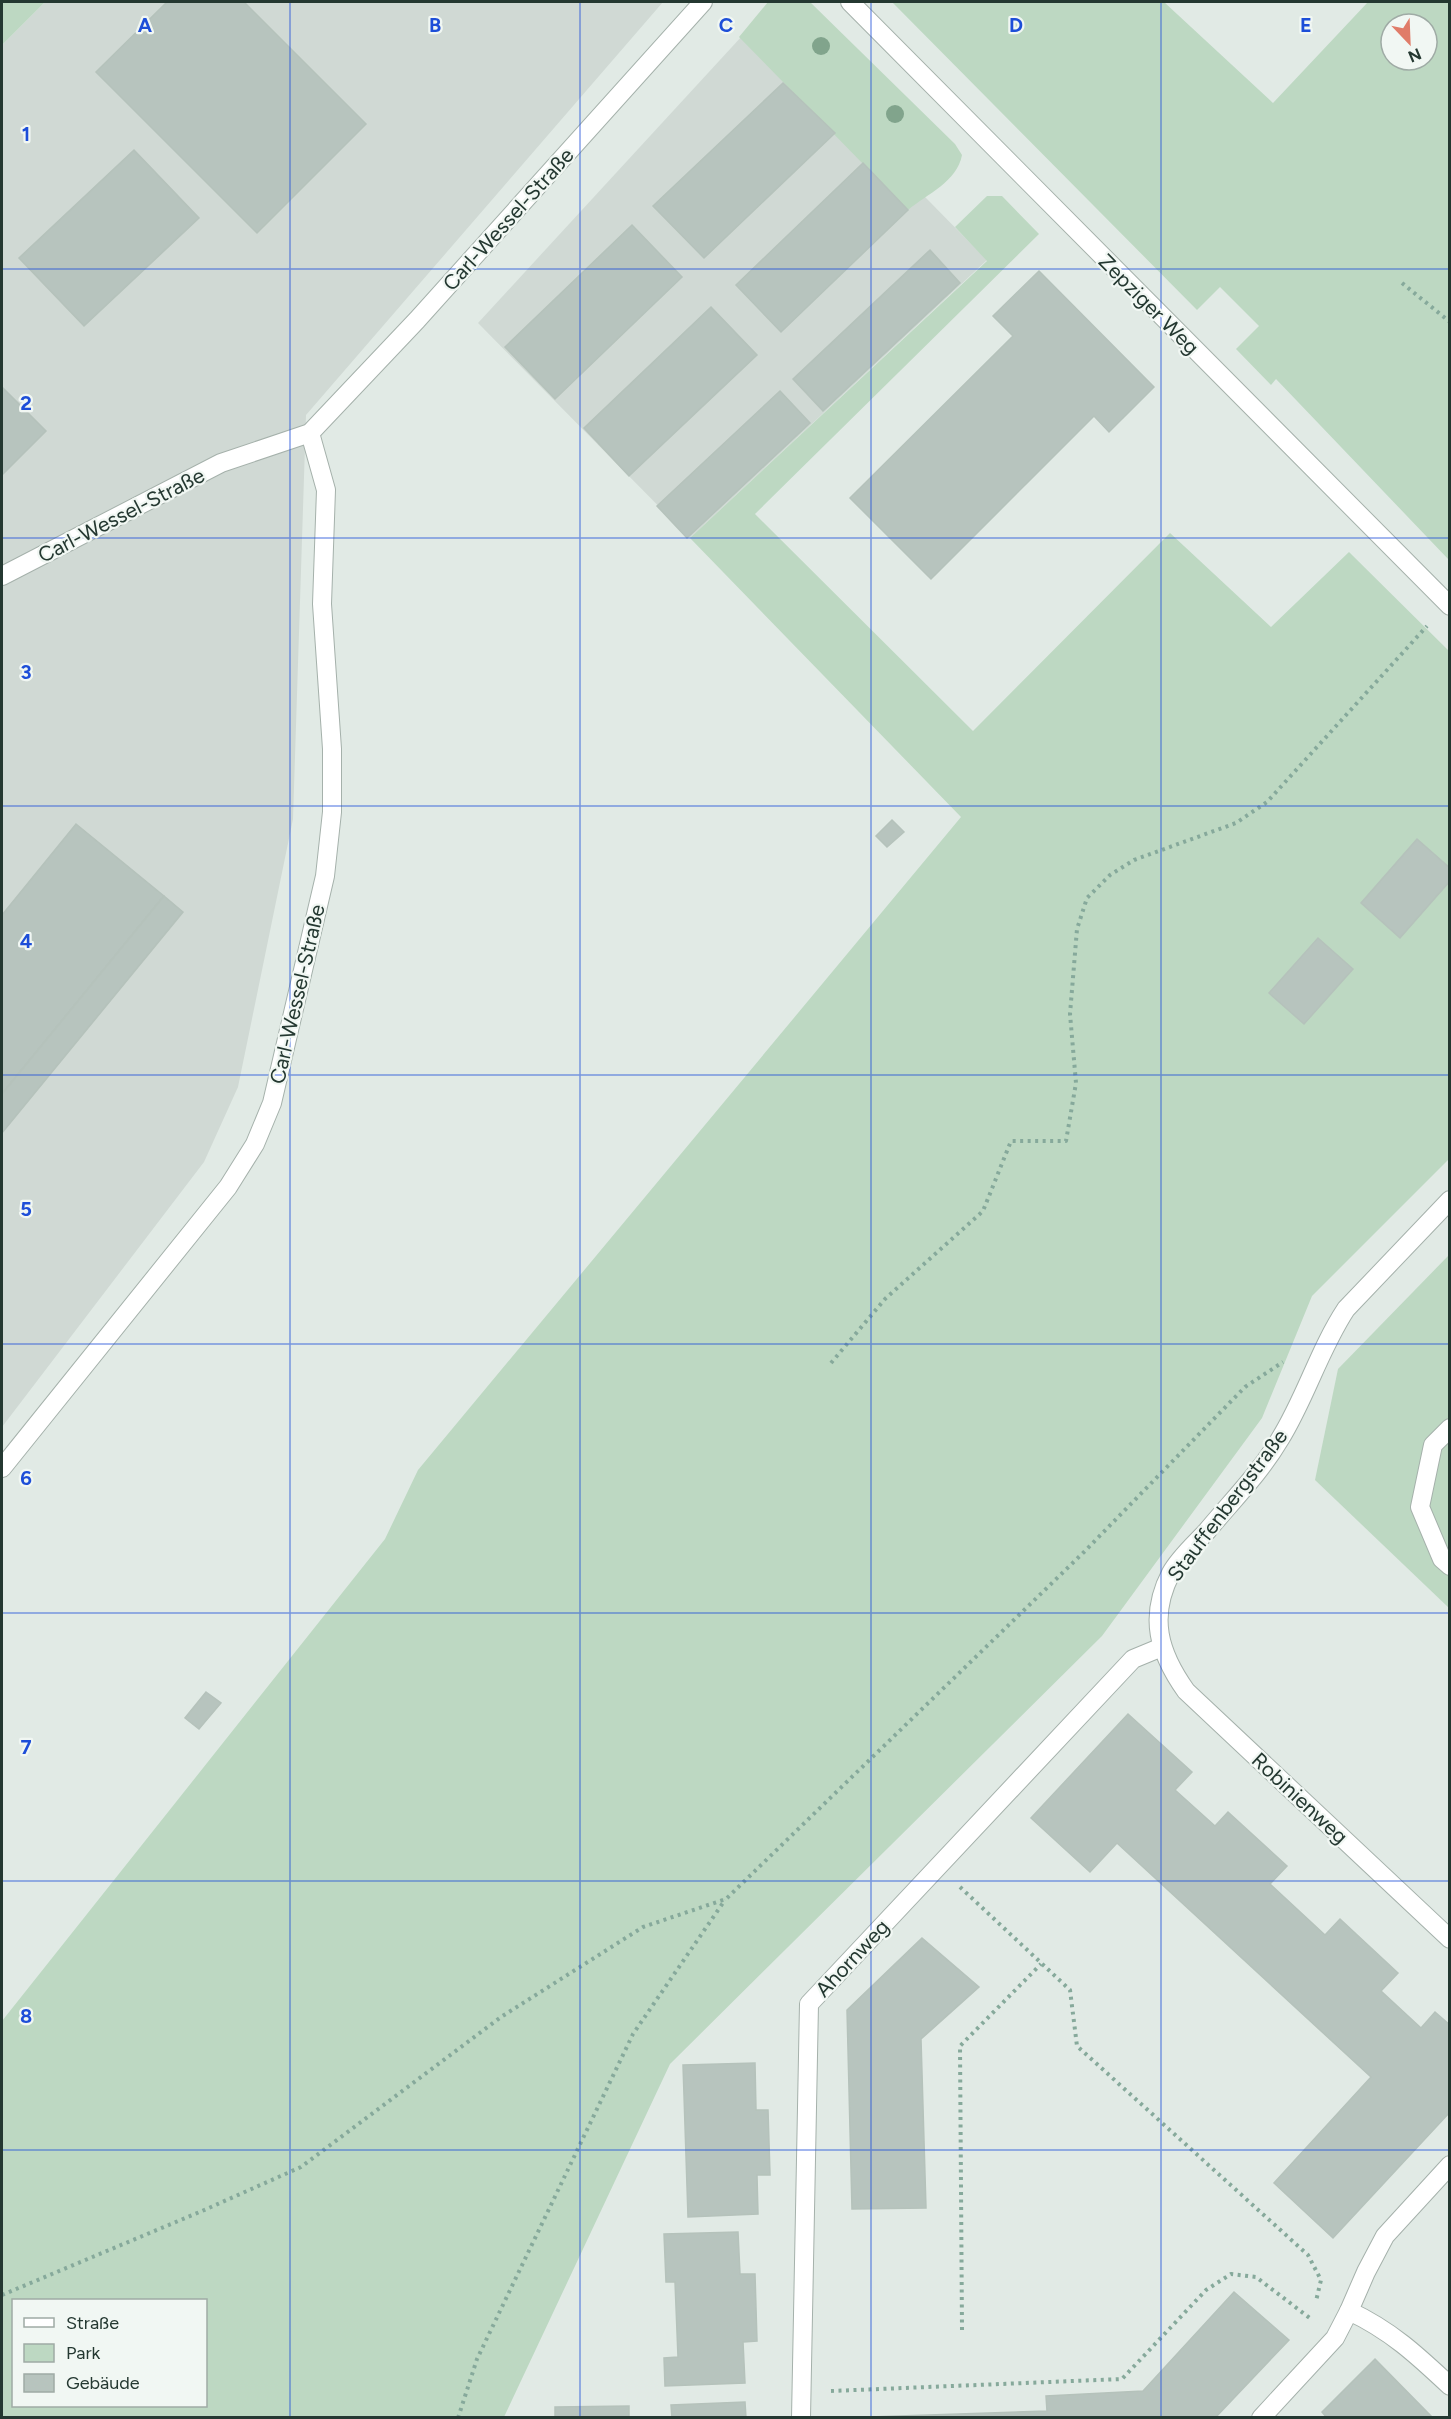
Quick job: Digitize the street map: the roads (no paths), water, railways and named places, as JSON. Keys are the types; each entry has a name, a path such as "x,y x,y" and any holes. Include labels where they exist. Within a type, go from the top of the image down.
{"street":[{"name":"Carl-Wessel-Straße","path":"2,576 221,463 310,433 425,311 703,2"},
{"name":"Zepziger Weg","path":"850,2 1448,605"},
{"name":"Carl-Wessel-Straße","path":"2,1468 228,1187 255,1144 272,1103 325,876 332,812 332,749 322,604 326,490 310,433"},
{"name":"Stauffenbergstraße","path":"1162,1647 1158,1623 1161,1600 1172,1572 1256,1474 1280,1439 1333,1328 1346,1309 1449,1200"},
{"path":"1449,1428 1433,1445 1420,1506 1442,1559 1449,1566"},
{"name":"Ahornweg","path":"801,2418 809,2004 1133,1659 1162,1647"},
{"name":"Robinienweg","path":"1162,1647 1171,1670 1186,1691 1449,1939"},
{"path":"1261,2418 1335,2338 1385,2236 1449,2166"},
{"path":"1349,2311 1376,2324 1407,2346 1449,2385"}]}
